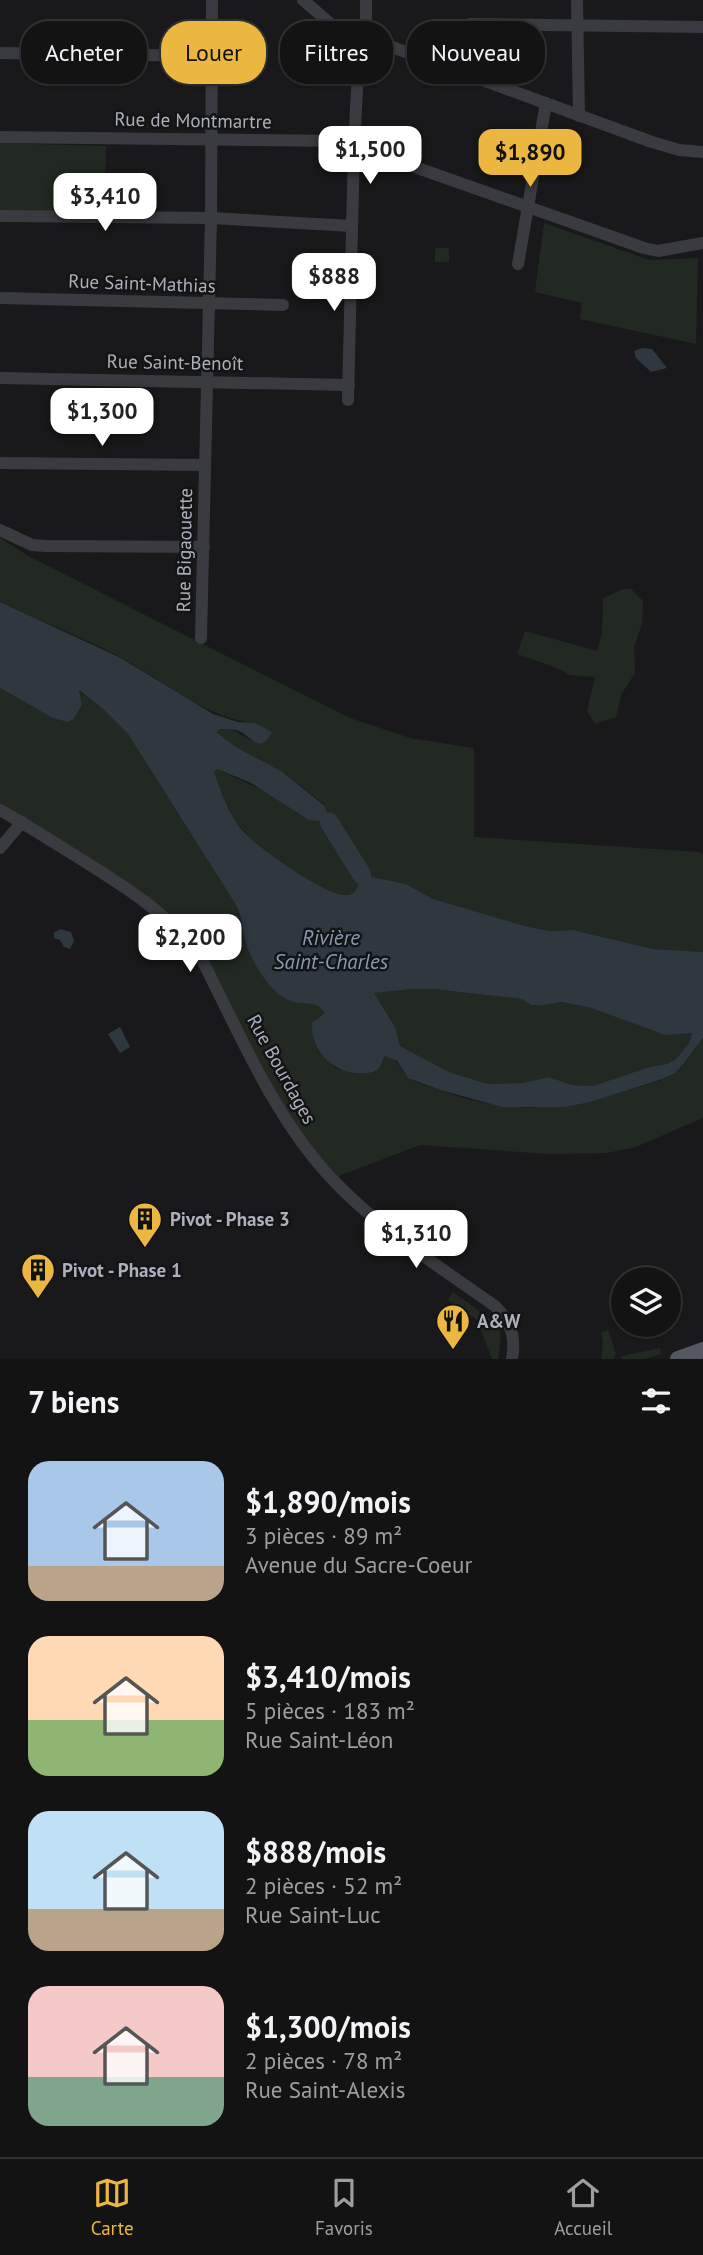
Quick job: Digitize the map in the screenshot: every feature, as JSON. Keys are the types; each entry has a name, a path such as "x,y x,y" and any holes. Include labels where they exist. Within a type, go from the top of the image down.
{"main road":[{"path":"678,1359 703,1350"}],"street":[{"name":"Rue Bigaouette","path":"212,0 212,21"},
{"path":"303,0 327,21"},
{"path":"366,0 366,21"},
{"path":"577,0 579,116"},
{"path":"545,25 703,27"},
{"path":"0,53 161,56"},
{"name":"Rue Bigaouette","path":"201,638 211,218 211,84"},
{"path":"348,400 357,84"},
{"path":"495,84 652,142 679,150 703,152"},
{"path":"518,264 546,103"},
{"name":"Rue de Montmartre","path":"0,137 341,141 633,245 658,251 703,243"},
{"path":"0,216 211,218 352,226"},
{"name":"Rue Saint-Mathias","path":"0,298 283,305"},
{"name":"Rue Saint-Benoît","path":"0,378 349,385"},
{"path":"0,463 205,465"},
{"path":"0,530 32,545 204,547"},
{"name":"Rue Bourdages","path":"0,810 153,906 187,939 200,956 267,1086 308,1151 331,1179 369,1215 504,1315 514,1336 512,1359"},
{"path":"0,848 22,822"}],"shaded area":[{"path":"0,143 106,146 104,213 0,210"},
{"path":"544,223 649,260 698,258 696,344 580,319 582,303 535,292"},
{"path":"435,248 449,248 449,262 435,262"},
{"path":"0,538 32,558 350,718 410,738 474,748 474,837 700,852 703,854 703,952 653,949 573,930 549,931 525,926 433,899 406,884 362,876 355,891 350,894 323,888 276,858 250,837 237,823 222,795 213,772 217,769 329,822 325,805 281,771 236,747 215,732 229,729 255,742 268,740 255,723 236,720 202,707 122,658 0,602"},
{"path":"623,589 631,589 643,601 642,624 634,647 635,673 621,695 616,717 595,724 587,711 595,677 570,675 517,654 525,631 597,651 602,633 603,598"},
{"path":"0,688 53,717 74,719 82,705 77,689 103,709 128,734 236,905 248,948 260,972 278,991 314,1004 326,1014 321,1017 321,1052 335,1068 360,1074 374,1072 380,1068 385,1056 396,1062 414,1081 463,1098 511,1107 558,1106 606,1096 666,1078 684,1064 703,1038 703,1118 636,1147 607,1153 548,1154 420,1145 331,1179 308,1151 200,956 171,922 0,810"},
{"path":"412,989 522,999 531,1005 539,1006 562,1002 591,1008 665,1035 692,1032 689,1043 676,1059 667,1064 649,1067 593,1086 572,1085 549,1077 522,1083 488,1084 449,1072 400,1046 395,1027 373,992"},
{"path":"453,1292 497,1324 501,1336 498,1359 492,1359 477,1320 448,1300"},
{"path":"608,1330 616,1353 614,1359 601,1359 601,1333"},
{"path":"660,1348 661,1354 645,1359 621,1359 622,1356"}],"water":[{"path":"652,349 667,368 651,372 636,358 634,351"},
{"name":"Rivière Saint-Charles","path":"0,602 121,658 213,714 238,722 255,723 272,732 268,739 259,744 237,730 220,729 216,732 236,747 281,771 325,806 329,822 309,820 251,783 217,769 214,772 225,802 242,830 308,880 347,895 359,885 362,875 406,884 433,899 525,926 549,931 573,930 653,949 703,952 703,1038 675,1073 663,1079 565,1107 502,1107 440,1090 408,1078 397,1061 385,1056 380,1068 372,1072 363,1074 338,1068 324,1057 315,1041 312,1023 325,1013 312,1004 286,999 274,990 263,976 247,947 236,905 128,734 79,690 82,705 74,719 68,722 53,718 0,688","holes":["433,989 522,999 531,1005 539,1006 562,1002 591,1008 665,1035 692,1033 689,1043 676,1059 667,1064 649,1067 593,1086 572,1085 549,1077 522,1083 488,1084 449,1072 400,1046 395,1027 374,993"]},
{"path":"60,929 71,932 74,941 70,949 54,938 54,933"},
{"path":"120,1027 130,1047 120,1053 108,1034"}],"waterway":[{"path":"329,822 362,875"}],"place":[{"name":"Pivot - Phase 3","path":"145,1249"},
{"name":"Pivot - Phase 1","path":"38,1300"},
{"name":"A&W","path":"453,1351"}]}
